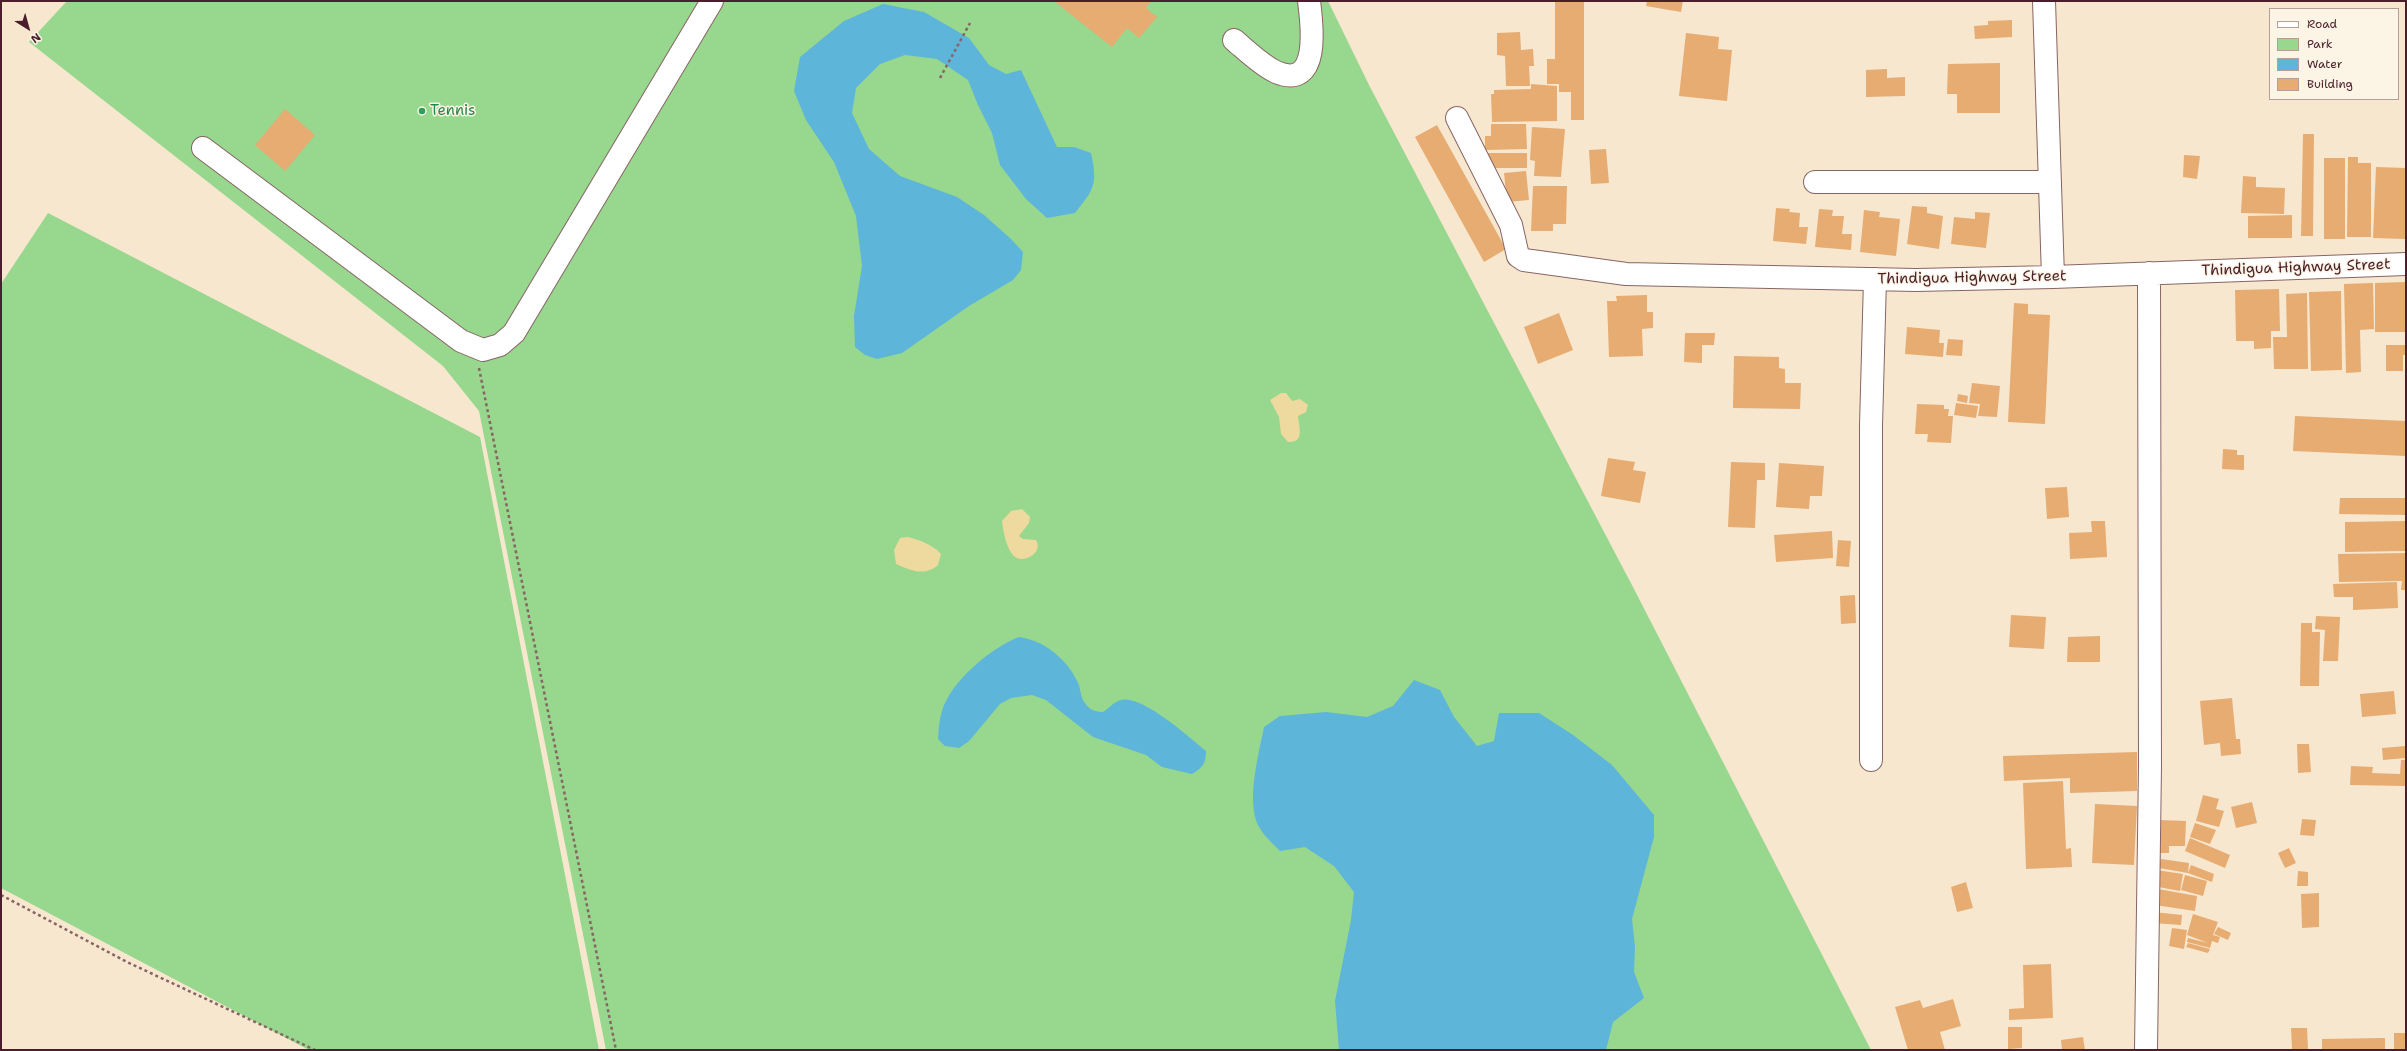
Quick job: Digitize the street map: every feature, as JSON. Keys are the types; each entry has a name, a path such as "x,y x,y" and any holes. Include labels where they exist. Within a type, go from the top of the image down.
{"street":[{"path":"203,148 461,341 483,350 500,345 514,333 712,1"},
{"path":"1234,40 1276,72 1291,75 1300,72 1308,63 1312,46 1309,1"},
{"path":"2044,1 2053,278"},
{"name":"Thindigua Highway Street","path":"1458,118 1511,225 1518,256 1524,260 1626,274 1875,279 2053,278 2406,264"},
{"path":"1815,182 2050,182"},
{"path":"2146,1050 2150,766 2150,273"},
{"path":"1871,760 1871,426 1875,279"}],"path":[{"path":"940,78 970,23"},
{"path":"475,346 616,1050"},
{"path":"1,895 127,962 315,1050"}],"green space":[{"path":"67,1 1328,1 1370,87 1634,589 1871,1050 606,1050 479,411 443,366 29,42"},
{"path":"48,213 480,437 599,1050 309,1050 1,888 1,284"}],"sand":[{"path":"1281,393 1286,393 1292,401 1300,399 1308,405 1306,412 1298,416 1300,434 1297,440 1293,442 1288,442 1281,434 1279,417 1270,400"},
{"path":"1022,509 1030,517 1029,523 1019,536 1023,539 1036,540 1038,544 1036,552 1025,559 1017,558 1011,552 1008,547 1002,521 1011,511"},
{"path":"908,537 926,543 938,551 941,554 938,565 933,569 923,572 912,570 896,564 894,550 900,538"}],"water":[{"path":"883,4 924,12 969,38 989,65 1006,74 1021,70 1057,147 1074,147 1091,153 1094,180 1090,192 1075,213 1047,218 1026,199 1000,165 992,133 978,105 968,80 937,59 905,55 880,64 856,88 852,113 869,149 900,176 957,197 984,215 1023,252 1021,270 1013,280 969,306 902,353 877,359 865,355 855,347 854,316 862,266 856,216 834,162 806,120 794,91 800,57 844,21"},
{"path":"1019,637 1037,642 1054,652 1062,659 1074,675 1079,685 1083,701 1091,709 1103,712 1118,701 1127,699 1138,702 1164,717 1206,751 1203,765 1192,774 1162,767 1146,755 1093,737 1046,700 1032,695 1011,698 1000,704 969,741 959,748 945,746 938,739 940,721 942,711 954,688 973,667 985,657 996,649"},
{"path":"1414,680 1440,690 1454,717 1477,746 1494,741 1499,713 1539,713 1573,735 1612,765 1654,815 1654,837 1632,919 1635,947 1634,972 1644,998 1613,1022 1606,1050 1339,1050 1335,1001 1351,920 1354,892 1334,866 1305,847 1280,851 1265,836 1256,820 1254,808 1253,794 1256,765 1264,727 1280,716 1326,712 1367,717 1393,706"}],"building":[{"path":"1054,1 1151,1 1146,8 1157,17 1139,38 1127,28 1112,47"},
{"path":"1584,1 1584,120 1571,120 1571,92 1559,92 1559,84 1547,84 1547,59 1555,59 1555,2"},
{"path":"1647,1 1683,1 1681,12 1646,6"},
{"path":"2012,20 2012,37 1975,39 1974,26 1988,25 1988,21"},
{"path":"1520,32 1521,50 1533,49 1534,66 1529,66 1530,86 1506,86 1505,56 1497,55 1497,33"},
{"path":"1686,33 1719,37 1718,49 1732,50 1727,101 1679,96"},
{"path":"2000,63 2000,113 1957,113 1957,94 1947,94 1948,64"},
{"path":"1887,69 1887,78 1905,77 1905,96 1866,97 1866,70"},
{"path":"1531,84 1557,86 1557,121 1492,122 1491,94 1494,94 1494,90 1531,89"},
{"path":"285,109 315,135 285,171 255,145"},
{"path":"1491,124 1526,124 1527,149 1485,150 1485,136 1491,136"},
{"path":"1437,125 1506,249 1484,262 1415,137"},
{"path":"1532,127 1565,129 1561,177 1534,176 1535,161 1530,160"},
{"path":"2303,134 2314,134 2313,236 2301,236"},
{"path":"1606,149 1609,183 1591,184 1589,150"},
{"path":"1486,153 1527,153 1527,168 1486,168"},
{"path":"2184,155 2200,156 2197,179 2183,177"},
{"path":"2348,157 2358,157 2358,163 2371,163 2371,237 2347,237"},
{"path":"2324,158 2345,158 2345,239 2324,239"},
{"path":"2376,167 2406,168 2405,239 2373,238"},
{"path":"1526,171 1529,200 1507,202 1504,173"},
{"path":"2243,176 2256,177 2256,187 2285,188 2284,214 2241,213"},
{"path":"1533,186 1567,186 1566,224 1553,224 1553,231 1531,231"},
{"path":"1912,206 1927,207 1927,213 1943,216 1939,249 1907,244"},
{"path":"1776,208 1790,209 1789,212 1800,213 1799,227 1808,227 1806,244 1773,241"},
{"path":"1819,209 1833,210 1832,216 1844,216 1842,234 1852,234 1851,250 1815,247"},
{"path":"1864,210 1880,212 1879,217 1900,219 1896,256 1860,252"},
{"path":"1975,212 1990,213 1986,248 1951,244 1954,217 1975,219"},
{"path":"2292,215 2292,238 2248,238 2248,216"},
{"path":"2406,282 2406,332 2375,332 2375,283"},
{"path":"2373,283 2374,329 2360,330 2361,372 2346,373 2344,284"},
{"path":"2279,289 2280,331 2271,331 2271,348 2254,349 2254,341 2236,341 2235,290"},
{"path":"2341,291 2342,370 2311,371 2309,292"},
{"path":"2307,293 2308,369 2274,369 2273,337 2287,337 2286,294"},
{"path":"1647,295 1647,312 1653,312 1653,328 1642,329 1643,356 1609,357 1607,301 1617,301 1616,296"},
{"path":"2014,303 2028,304 2028,314 2050,315 2045,424 2008,422"},
{"path":"1559,313 1573,350 1538,364 1524,327"},
{"path":"1907,327 1940,330 1939,343 1944,343 1943,357 1905,354"},
{"path":"1685,333 1715,333 1714,345 1702,345 1702,363 1684,362"},
{"path":"1948,339 1963,340 1962,356 1946,355"},
{"path":"2386,345 2406,345 2406,355 2403,355 2403,371 2386,371"},
{"path":"1734,356 1779,357 1779,368 1785,369 1785,383 1801,383 1800,409 1733,408"},
{"path":"1972,383 2000,386 1997,417 1978,416 1980,404 1969,403"},
{"path":"1958,394 1968,396 1967,403 1957,401"},
{"path":"1956,403 1978,406 1976,418 1954,415"},
{"path":"1917,404 1944,405 1944,409 1949,409 1948,416 1953,416 1951,443 1927,442 1928,434 1915,434"},
{"path":"2295,416 2406,421 2406,456 2293,451"},
{"path":"2223,449 2237,450 2237,455 2244,455 2244,470 2222,469"},
{"path":"1608,458 1635,462 1633,470 1646,472 1640,503 1601,496"},
{"path":"1731,462 1765,463 1765,480 1757,480 1755,528 1728,527"},
{"path":"1779,463 1824,466 1822,496 1810,496 1809,509 1776,507"},
{"path":"2067,487 2069,517 2047,519 2045,488"},
{"path":"2340,498 2406,498 2406,515 2339,514"},
{"path":"2091,521 2105,521 2107,557 2070,559 2069,533 2092,532"},
{"path":"2406,521 2406,551 2345,552 2345,522"},
{"path":"1832,531 1833,558 1776,562 1774,535"},
{"path":"1838,540 1851,541 1849,567 1836,566"},
{"path":"2406,553 2406,590 2401,590 2402,581 2339,582 2338,554"},
{"path":"2397,582 2398,608 2353,610 2353,597 2334,597 2333,584"},
{"path":"1855,595 1856,623 1841,624 1840,596"},
{"path":"2011,615 2046,617 2044,649 2009,647"},
{"path":"2316,616 2340,617 2338,661 2323,661 2325,630 2315,629"},
{"path":"2301,623 2312,623 2312,632 2320,632 2319,686 2300,686"},
{"path":"2100,636 2100,662 2067,662 2068,637"},
{"path":"2394,691 2396,714 2362,717 2360,694"},
{"path":"2232,698 2236,739 2240,739 2241,754 2221,756 2220,743 2204,745 2200,701"},
{"path":"2297,744 2309,744 2311,772 2298,773"},
{"path":"2406,746 2406,758 2383,760 2382,748"},
{"path":"2137,752 2137,791 2070,793 2070,778 2004,781 2003,756"},
{"path":"2401,760 2406,760 2406,786 2350,785 2351,766 2373,767 2372,773 2400,774"},
{"path":"2063,781 2066,849 2071,848 2072,867 2026,869 2023,783"},
{"path":"2203,795 2219,799 2216,809 2224,811 2219,827 2196,821"},
{"path":"2252,802 2257,823 2236,828 2231,807"},
{"path":"2095,804 2137,806 2134,865 2092,863"},
{"path":"2302,819 2316,820 2314,836 2300,835"},
{"path":"2159,820 2186,821 2185,846 2169,846 2169,853 2158,853"},
{"path":"2195,823 2216,830 2210,844 2190,837"},
{"path":"2190,838 2230,855 2225,868 2185,851"},
{"path":"2289,848 2296,863 2285,868 2278,853"},
{"path":"2161,859 2189,863 2188,873 2159,868"},
{"path":"2191,865 2214,874 2212,882 2188,873"},
{"path":"2156,870 2183,874 2180,891 2153,886"},
{"path":"2298,871 2308,872 2308,886 2297,886"},
{"path":"2185,875 2207,881 2203,896 2181,890"},
{"path":"1966,882 1973,908 1957,912 1951,887"},
{"path":"2158,889 2197,896 2195,911 2155,905"},
{"path":"2319,893 2319,927 2302,928 2301,894"},
{"path":"2154,912 2182,915 2181,925 2153,923"},
{"path":"2193,914 2218,922 2213,935 2220,937 2218,943 2212,941 2210,948 2187,942 2188,938 2208,943 2187,935"},
{"path":"2218,927 2231,933 2228,940 2214,934"},
{"path":"2172,928 2187,930 2184,949 2169,946"},
{"path":"2188,943 2210,949 2208,953 2186,947"},
{"path":"2051,964 2053,1018 2009,1020 2009,1009 2024,1008 2023,965"},
{"path":"1953,999 1961,1026 1940,1032 1945,1050 1908,1050 1895,1007 1920,1000 1923,1008"},
{"path":"2008,1027 2022,1027 2022,1048 2008,1049"},
{"path":"2291,1028 2307,1028 2308,1050 2292,1050"},
{"path":"2394,1033 2406,1033 2406,1050 2394,1050"},
{"path":"2083,1037 2085,1050 2062,1050 2061,1040"},
{"path":"2385,1038 2385,1050 2322,1050 2322,1039"}],"place":[{"name":"Tennis","path":"422,111"}]}
